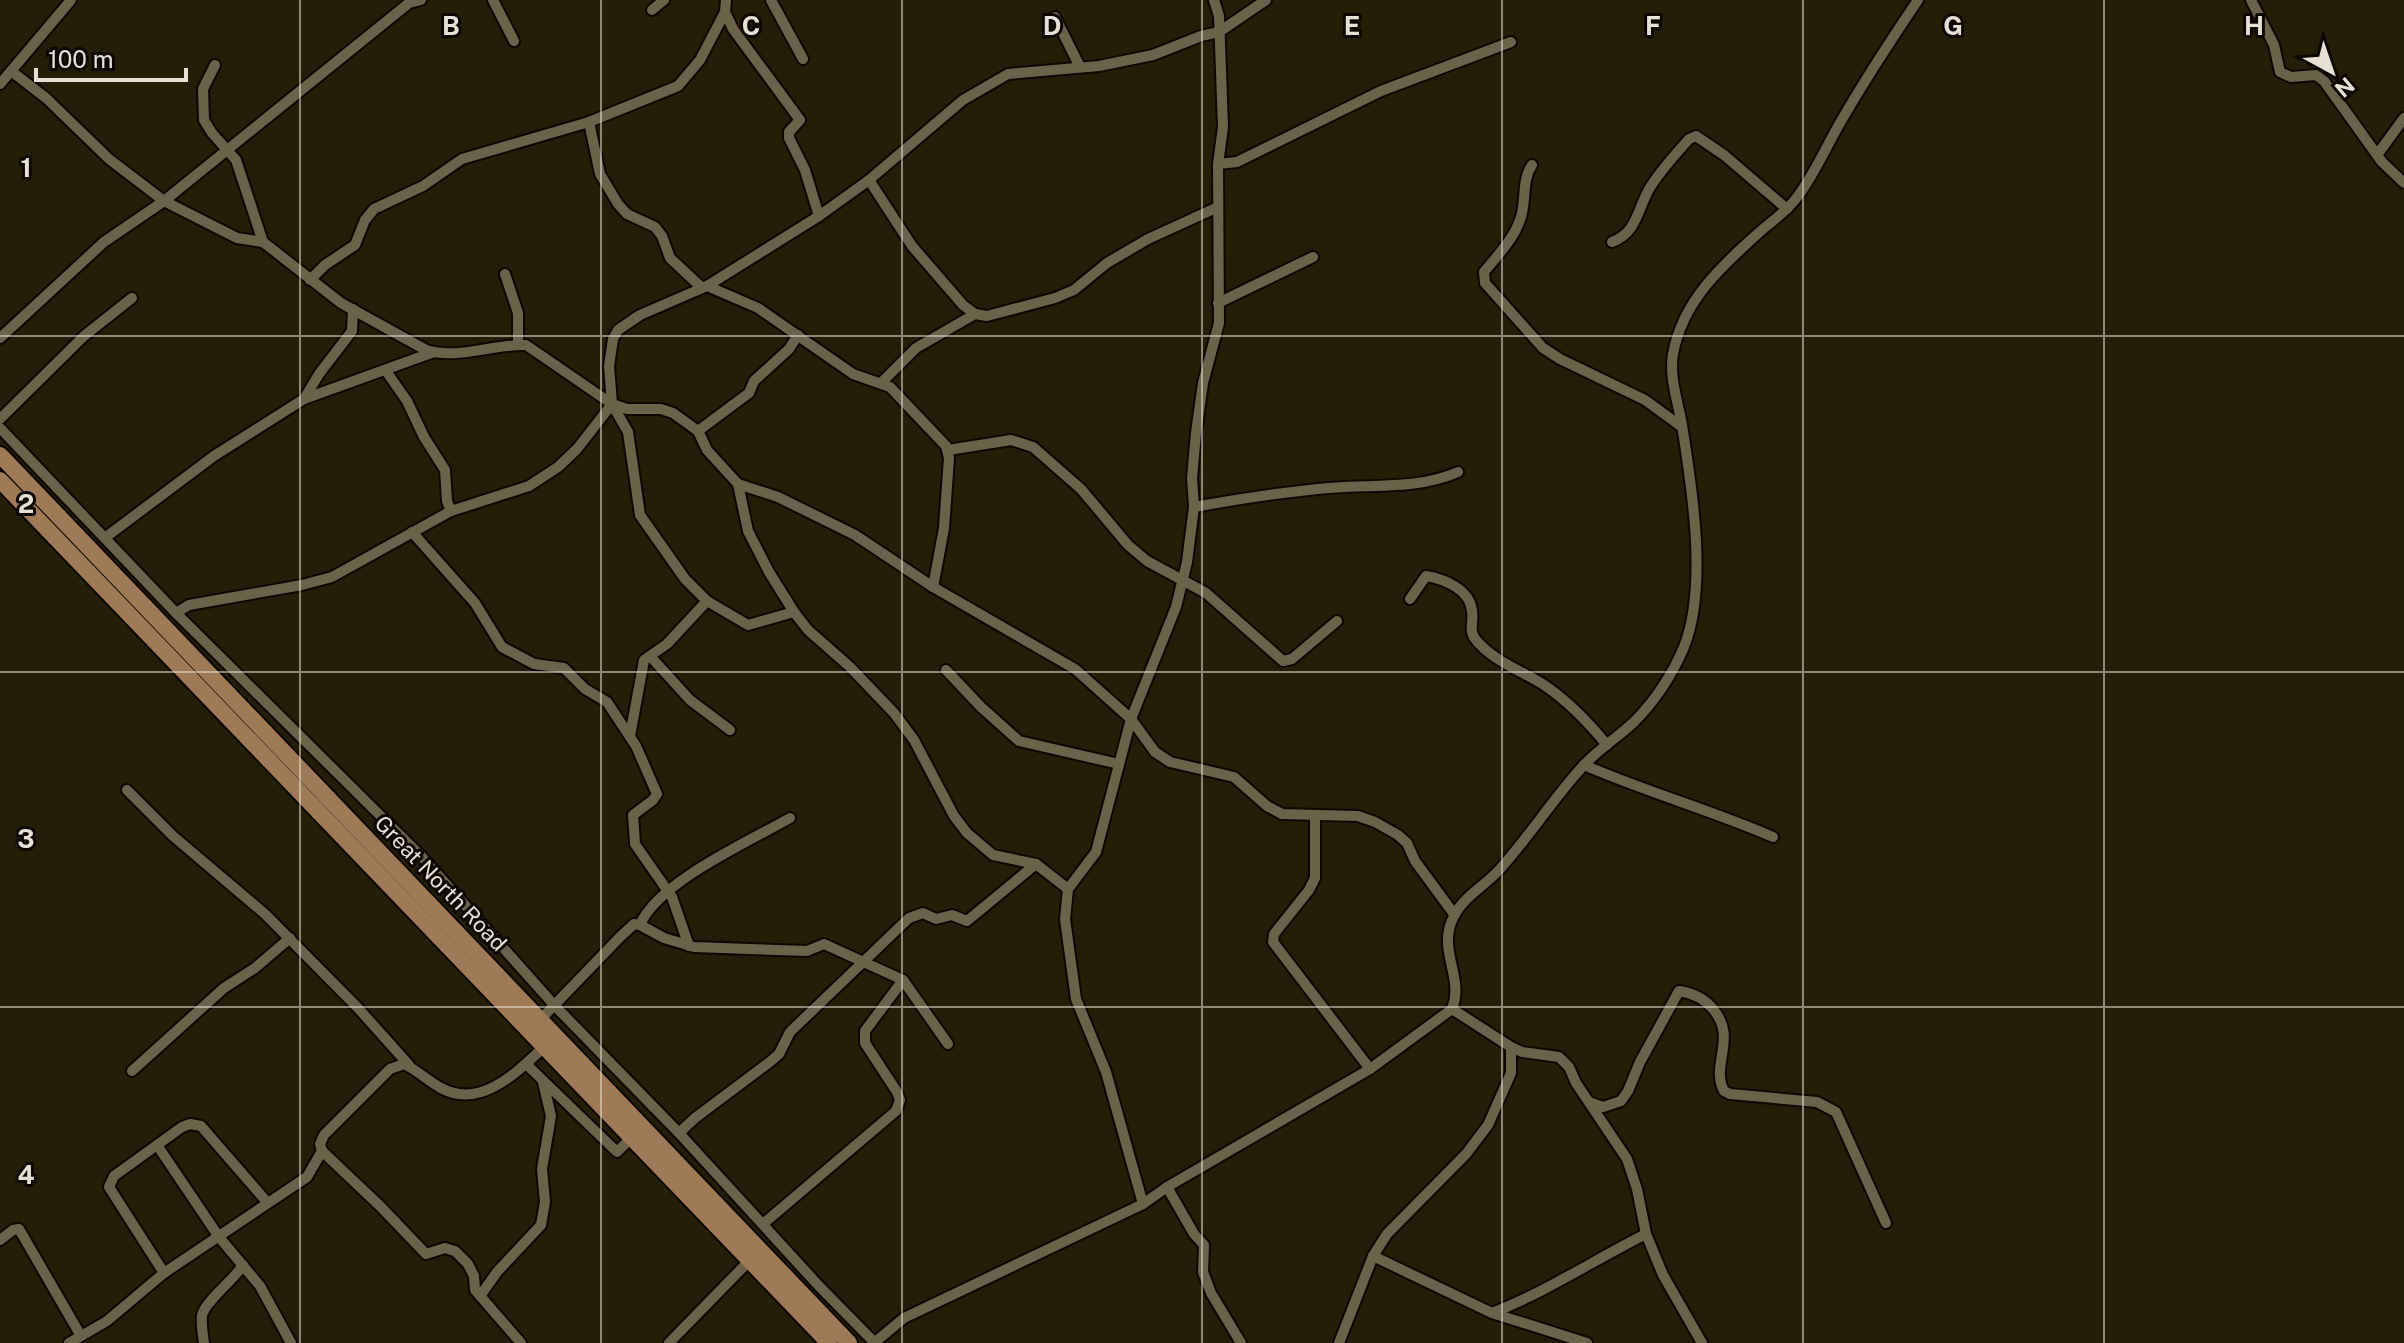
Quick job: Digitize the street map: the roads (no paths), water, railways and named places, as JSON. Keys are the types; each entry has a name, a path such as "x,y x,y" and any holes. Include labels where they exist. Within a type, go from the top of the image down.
{"main road":[{"name":"Great North Road","path":"0,455 849,1343"},
{"name":"Great North Road","path":"0,480 829,1343"}],"street":[{"path":"0,84 71,0"},
{"path":"0,338 104,242 164,201 408,2 421,0"},
{"path":"493,0 514,41"},
{"path":"652,10 664,0"},
{"path":"310,280 325,265 355,245 365,220 374,209 423,186 453,164 511,143 589,122 678,86 700,60 725,12 726,0"},
{"path":"771,0 803,59"},
{"path":"1143,1204 1106,1072 1076,999 1065,919 1068,889 1096,852 1131,719 1184,579 1194,507 1192,478 1196,433 1203,383 1219,323 1218,164 1223,127 1219,32 1214,0"},
{"path":"794,612 748,625 707,601 685,579 640,515 628,432 612,404 609,366 613,339 618,330 640,315 705,287 819,216 869,180 956,105 1002,76 1153,55 1219,32 1266,0"},
{"path":"0,428 176,613 422,857 555,1006 679,1133 875,1343 904,1318 1143,1204 1370,1069 1452,1009 1456,986 1447,954 1448,931 1454,914 1517,850 1584,765 1634,722 1671,674 1685,644 1697,592 1697,566 1672,366 1680,328 1697,295 1721,267 1787,209 1818,165 1863,82 1918,0"},
{"path":"2251,0 2274,45 2280,72 2291,77 2316,75 2324,81 2377,155 2404,183"},
{"path":"725,12 733,29 800,120 789,132 789,138 805,170 819,216"},
{"path":"1055,17 1080,67"},
{"path":"1218,164 1237,162 1381,91 1511,42"},
{"path":"215,65 203,89 204,120 240,168 263,242"},
{"path":"11,71 46,98 109,159 164,201 237,238 263,242 310,280 353,309 434,352"},
{"path":"2377,155 2404,118"},
{"path":"589,122 600,174 627,214 655,227 670,258 705,287 758,308 853,374 895,390 948,450 944,528 933,587"},
{"path":"1612,242 1624,238 1630,231 1649,190 1689,139 1696,136 1724,155 1787,209"},
{"path":"1532,165 1525,180 1521,218 1509,241 1484,272 1485,283 1543,348 1645,400 1682,427"},
{"path":"869,180 912,246 963,305 975,314"},
{"path":"881,383 916,348 975,314 995,315 1074,290 1107,263 1138,245 1218,207"},
{"path":"1218,303 1313,257"},
{"path":"505,274 518,313 518,344"},
{"path":"0,419 72,346 132,298"},
{"path":"304,399 352,331 353,309"},
{"path":"698,431 749,393 754,381 789,349 798,335"},
{"path":"106,537 214,456 304,399 434,352 476,351 518,344 532,347 612,404 627,409 661,409 673,413 698,431 707,450 738,484 778,497 847,530 933,587 1075,669 1131,719 1155,752 1170,762 1234,777 1267,806 1282,814 1358,816 1398,835 1407,843 1415,861 1454,914"},
{"path":"386,371 407,401 424,437 445,470 447,501 451,511"},
{"path":"176,613 189,605 332,577 451,511 529,486 544,478 577,449 612,404"},
{"path":"948,450 1011,440 1023,442 1073,481 1128,545 1147,561 1206,593 1283,661 1292,659 1337,621"},
{"path":"1194,507 1327,488 1413,484 1440,480 1458,472"},
{"path":"738,484 748,531 794,612 808,630 850,667 894,713 914,740 954,816 967,833 993,855 1036,864 1068,889"},
{"path":"412,532 475,603 502,647 534,664 564,668 585,689 607,702 630,736 657,794 633,815 632,835 639,853 675,904 689,946"},
{"path":"1410,599 1426,576 1455,586 1467,597 1472,607 1470,627 1474,639 1495,656 1557,694 1607,745"},
{"path":"630,736 642,666 707,601"},
{"path":"650,656 690,700 730,730"},
{"path":"946,670 1019,741 1119,764"},
{"path":"1584,765 1773,837"},
{"path":"127,790 173,836 290,938 410,1067"},
{"path":"1315,816 1315,878 1274,934 1273,942 1370,1069"},
{"path":"640,925 645,913 689,873 790,818"},
{"path":"679,1133 779,1054 790,1032 909,918 923,913 936,919 952,915 962,920 970,919 1036,864"},
{"path":"540,1020 634,924 689,946 807,951 824,944 903,980 948,1044"},
{"path":"132,1071 224,988 255,968 290,938"},
{"path":"763,1224 896,1111 900,1100 897,1092 865,1043 865,1031 903,980"},
{"path":"1589,1102 1603,1107 1621,1101 1679,991 1689,993 1711,1007 1722,1024 1725,1042 1721,1080 1724,1091 1817,1102 1836,1112 1886,1223"},
{"path":"1452,1009 1511,1047 1522,1052 1559,1057 1569,1067 1576,1083 1627,1159 1646,1234 1663,1275 1702,1343"},
{"path":"521,1343 475,1290 474,1276 468,1264 455,1251 445,1248 426,1254 322,1151 320,1144 324,1135 390,1069 404,1064 439,1088 453,1094 469,1094 503,1083 545,1046"},
{"path":"1339,1343 1373,1256 1393,1225 1479,1140 1497,1109 1511,1073 1511,1047"},
{"path":"526,1064 617,1152 633,1136"},
{"path":"480,1296 497,1272 541,1225 545,1202 542,1169 551,1116 543,1082"},
{"path":"164,1273 109,1187 114,1176 182,1127 190,1124 201,1126 267,1202"},
{"path":"157,1145 219,1237 265,1294 291,1343"},
{"path":"69,1343 107,1321 164,1273 307,1177 322,1151"},
{"path":"1167,1187 1194,1234 1204,1245 1203,1272 1211,1293 1241,1343"},
{"path":"0,1240 19,1229 81,1336"},
{"path":"1492,1313 1550,1288 1584,1266 1646,1234"},
{"path":"1373,1256 1492,1313 1587,1343"},
{"path":"669,1343 750,1260"},
{"path":"204,1343 203,1310 243,1265"}]}
